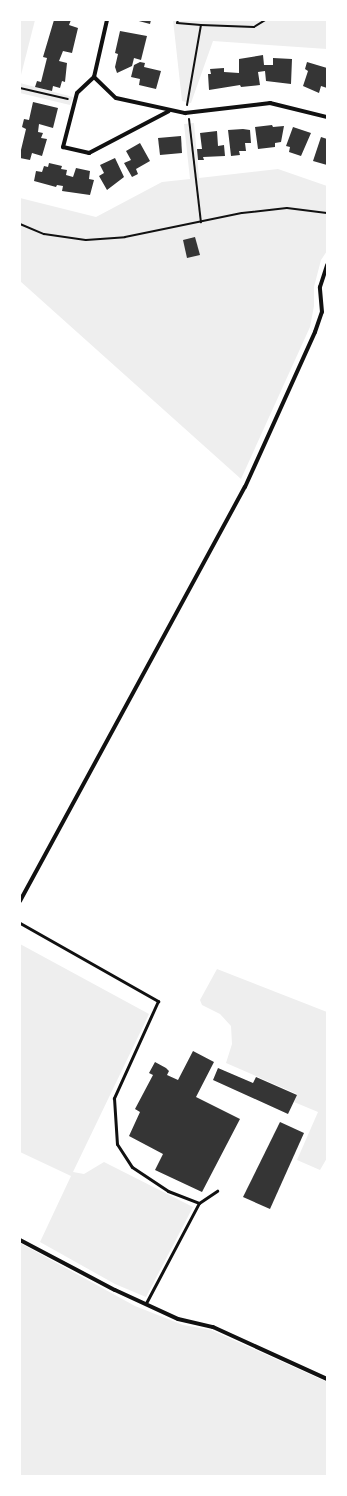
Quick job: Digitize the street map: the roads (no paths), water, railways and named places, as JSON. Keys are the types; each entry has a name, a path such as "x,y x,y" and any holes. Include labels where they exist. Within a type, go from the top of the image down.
{"street":[{"path":"107,20 94,77 77,93 63,147 89,153 169,111"},
{"path":"94,77 116,98 169,111 187,113 270,103 327,117"},
{"path":"20,901 245,487 315,332 322,312 320,287 327,265"},
{"path":"20,1240 116,1290 178,1319 213,1327 327,1379"}],"lane":[{"path":"20,923 158,1001 114,1098 117,1144 132,1167 168,1191 199,1203"},
{"path":"146,1303 199,1203 217,1191"}]}
